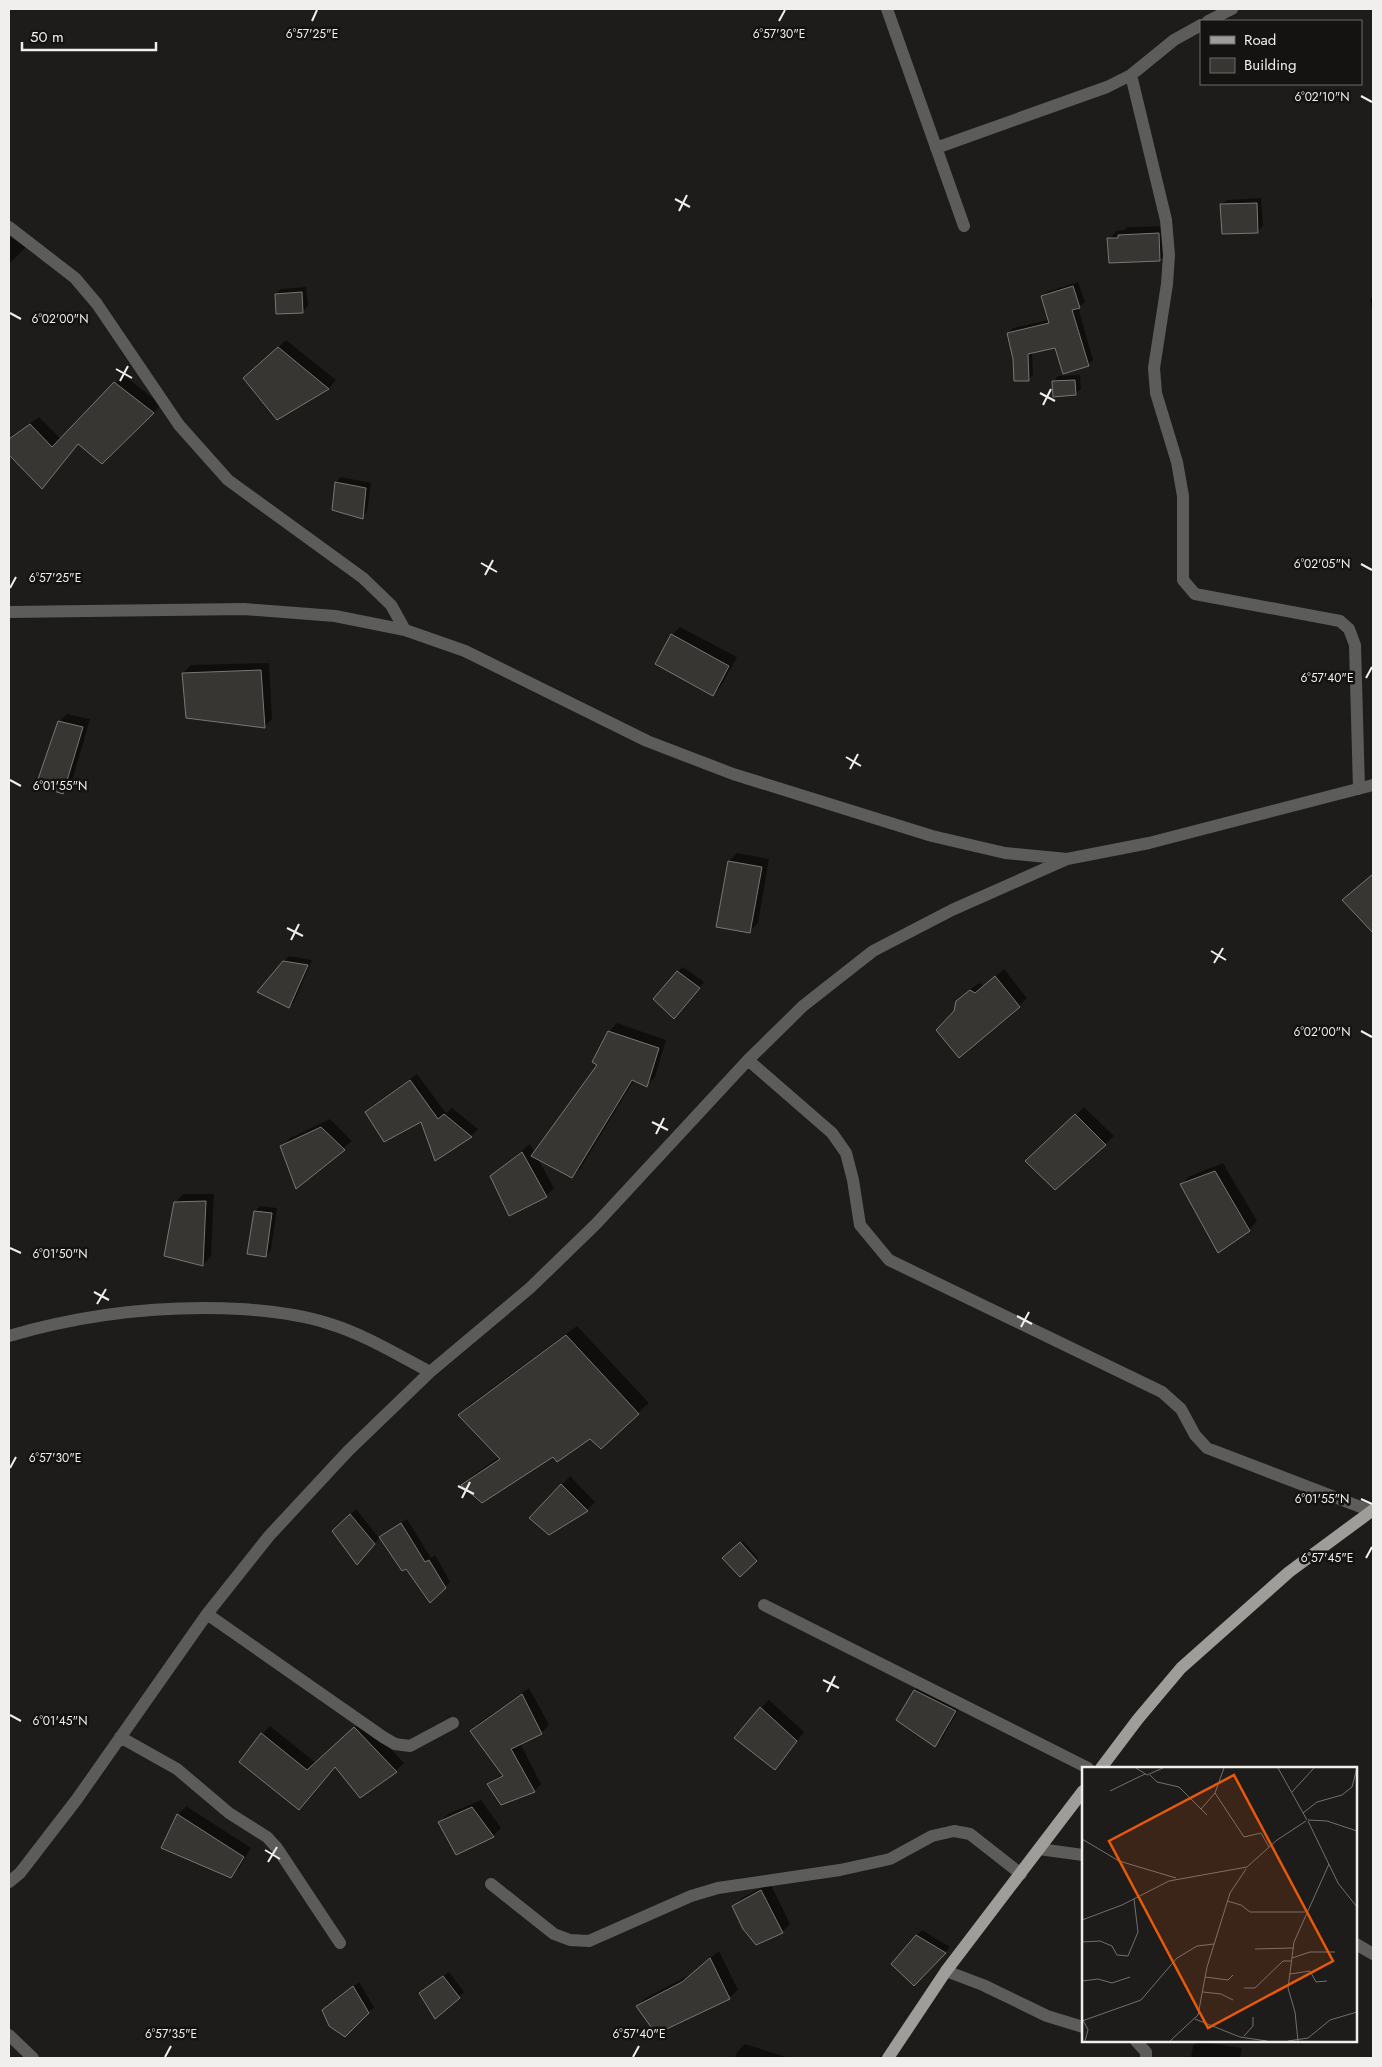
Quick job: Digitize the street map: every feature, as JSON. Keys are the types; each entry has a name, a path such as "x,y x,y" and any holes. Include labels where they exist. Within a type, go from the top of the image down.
{"main road":[{"path":"1102,1767 1138,1719 1181,1668 1289,1572 1372,1511"},
{"path":"888,2058 946,1971 1082,1792"}],"street":[{"path":"887,9 964,226"},
{"path":"1210,20 1232,9"},
{"path":"936,148 1107,86 1131,75 1174,40 1200,26"},
{"path":"1131,75 1166,220 1169,255 1167,284 1154,368 1156,393 1177,462 1182,496 1183,580 1195,594 1340,621 1349,629 1355,645 1358,789"},
{"path":"9,227 75,278 97,304 179,425 228,480 363,578 391,605 405,630"},
{"path":"9,612 244,609 335,616 405,630 465,651 647,741 733,774 932,836 1005,853 1067,859"},
{"path":"9,1882 20,1873 71,1807 206,1614 269,1536 348,1451 430,1372 530,1288 596,1224 748,1060 803,1006 873,951 952,910 1067,859 1149,843 1373,785"},
{"path":"748,1060 832,1133 846,1153 853,1180 860,1225 889,1260 1162,1392 1181,1408 1195,1434 1207,1448 1372,1511"},
{"path":"9,1336 48,1325 131,1311 199,1307 279,1312 327,1323 372,1340 430,1372"},
{"path":"764,1604 1086,1767"},
{"path":"206,1614 374,1732 395,1744 410,1746 453,1723"},
{"path":"120,1737 176,1769 229,1813 267,1837 277,1848 340,1943"},
{"path":"491,1884 554,1934 570,1940 590,1940 691,1896 718,1888 840,1870 890,1859 932,1836 954,1831 970,1834 1021,1874"},
{"path":"1039,1850 1082,1855"},
{"path":"1357,1945 1373,1954"},
{"path":"946,1971 983,1985 1047,2016 1082,2027"},
{"path":"9,2035 33,2058"},
{"path":"1137,2042 1146,2052 1146,2058"}],"building":[{"path":"1257,203 1258,233 1222,234 1220,204"},
{"path":"1159,233 1160,261 1109,263 1107,238 1118,238 1118,235"},
{"path":"1073,286 1080,308 1072,310 1089,366 1063,374 1055,348 1028,354 1029,381 1014,381 1013,359 1007,333 1049,323 1041,296"},
{"path":"302,292 303,313 276,314 275,294"},
{"path":"278,347 329,389 277,420 243,378"},
{"path":"1075,380 1076,395 1053,397 1052,381"},
{"path":"114,382 154,413 102,464 78,444 42,489 9,455 9,439 30,424 52,447"},
{"path":"335,482 366,488 363,519 332,510"},
{"path":"671,634 729,666 713,696 655,664"},
{"path":"261,670 265,728 186,718 182,673"},
{"path":"58,721 83,727 63,794 36,785"},
{"path":"728,861 762,867 750,933 716,927"},
{"path":"1373,874 1373,933 1342,900"},
{"path":"283,961 308,965 289,1008 257,992"},
{"path":"677,971 700,988 674,1019 653,999"},
{"path":"995,976 1020,1007 959,1058 936,1030 954,1011 956,1001 970,990 975,993"},
{"path":"608,1031 659,1048 647,1087 632,1080 572,1178 531,1156 597,1065 592,1062"},
{"path":"410,1080 438,1119 444,1114 472,1137 435,1161 421,1122 384,1142 365,1112"},
{"path":"1075,1114 1106,1145 1055,1190 1025,1161"},
{"path":"321,1127 345,1150 296,1189 280,1146"},
{"path":"522,1152 547,1197 509,1216 490,1176"},
{"path":"1215,1171 1250,1231 1218,1253 1180,1184"},
{"path":"206,1201 203,1266 164,1256 174,1202"},
{"path":"254,1211 272,1213 266,1257 247,1254"},
{"path":"566,1335 639,1414 601,1449 590,1439 557,1462 553,1457 482,1503 461,1485 500,1459 458,1415"},
{"path":"561,1484 588,1511 549,1535 529,1518"},
{"path":"350,1514 375,1544 357,1565 332,1531"},
{"path":"401,1523 425,1562 429,1560 446,1588 430,1603 406,1569 402,1571 379,1537"},
{"path":"740,1542 757,1561 740,1577 722,1558"},
{"path":"914,1690 956,1711 935,1747 896,1720"},
{"path":"522,1694 542,1734 511,1749 535,1792 501,1805 487,1784 503,1776 470,1731"},
{"path":"760,1707 797,1741 775,1770 734,1738"},
{"path":"354,1727 397,1772 360,1798 335,1767 299,1810 239,1762 261,1733 307,1770"},
{"path":"472,1807 494,1837 456,1855 438,1822"},
{"path":"177,1814 244,1857 231,1878 161,1848"},
{"path":"761,1890 783,1933 756,1945 743,1929 732,1906"},
{"path":"916,1935 946,1953 914,1986 891,1964"},
{"path":"710,1958 730,1999 656,2034 636,2006 682,1982"},
{"path":"443,1976 460,1998 435,2019 419,1993"},
{"path":"353,1986 369,2013 345,2037 329,2026 322,2010"}]}
